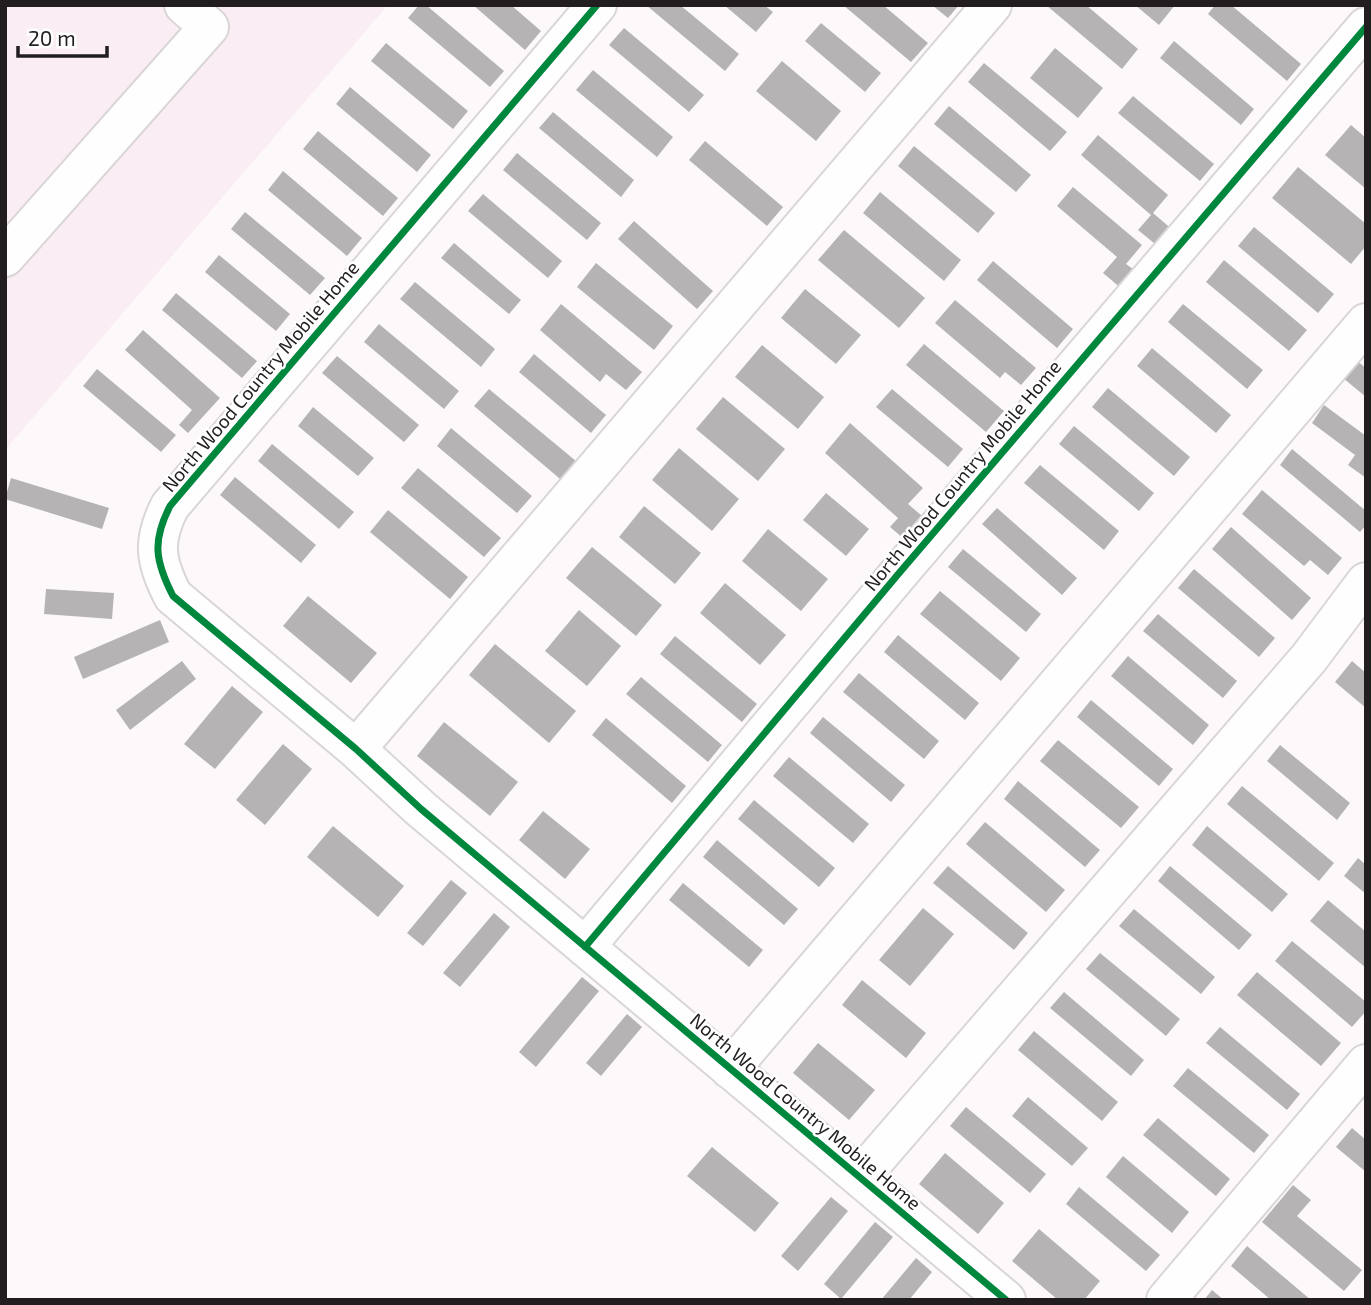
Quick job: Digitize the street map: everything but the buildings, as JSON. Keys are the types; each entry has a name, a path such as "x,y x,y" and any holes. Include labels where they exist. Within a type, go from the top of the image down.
{"street":[{"name":"North Wood Country Mobile Home","path":"597,5 170,506 158,528 158,567 173,596 356,749 421,809 1006,1300"},
{"path":"356,749 992,5"},
{"path":"5,257 208,12"},
{"name":"North Wood Country Mobile Home","path":"585,947 891,582 1366,27"},
{"path":"730,1069 1366,323"},
{"name":"North Wood Country Mobile Home","path":"860,1177 1309,657 1366,582"},
{"path":"1166,1300 1366,1065"}],"shaded area":[{"path":"5,5 388,5 5,450"}],"cycle path":[{"path":"597,5 170,506 158,541 162,572 173,596 356,749 421,809 1006,1300"},
{"path":"585,947 900,572 1366,27"}]}
